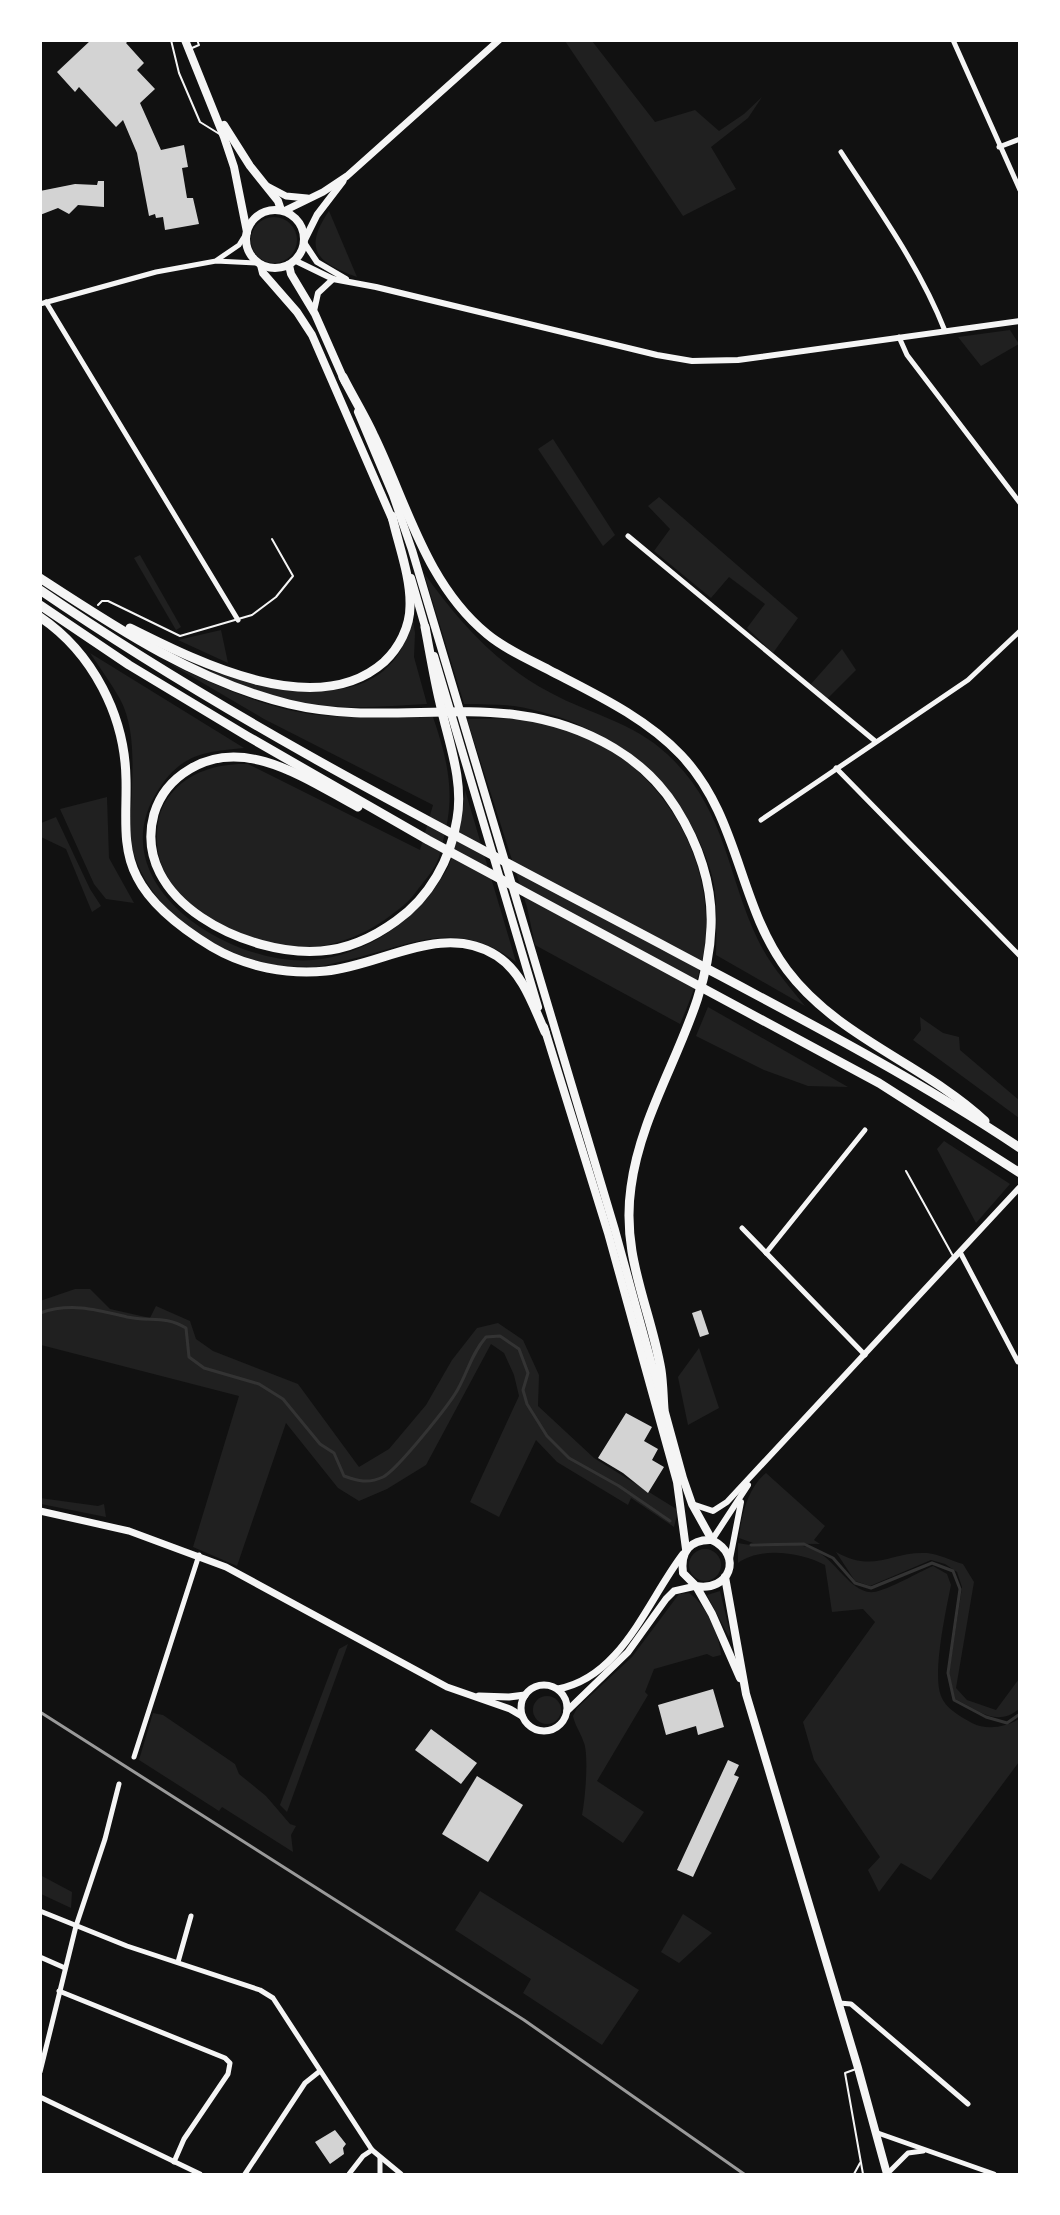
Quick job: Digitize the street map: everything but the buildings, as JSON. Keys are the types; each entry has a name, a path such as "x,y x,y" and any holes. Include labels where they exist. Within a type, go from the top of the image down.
{"highway":[{"path":"343,377 374,435 416,533 438,576 468,617 488,636 512,651 599,696 648,725 681,755 704,784 724,819 765,933 785,967 808,995 843,1024 964,1101 1002,1137"},
{"path":"78,602 174,650 234,674 291,686 338,685 356,680 374,671 400,643 408,623 409,591 392,516"},
{"path":"40,578 161,652 221,682 256,695 314,710 526,714 566,724 594,736 622,753 648,774 670,799 690,829 702,861 709,892 712,927 706,972 678,1050 647,1118 630,1190 630,1234 635,1277 660,1368 664,1410"},
{"path":"40,590 167,673 426,819 888,1066 1020,1148"},
{"path":"40,605 197,707 428,840"},
{"path":"40,617 78,651 97,676 111,704 122,738 126,777 128,854 137,878 153,900 180,926 224,953 253,965 290,972 328,971 422,946 461,944 483,949 498,956 512,969 524,986 545,1032"},
{"path":"425,627 457,778 458,818 453,841 441,869 426,892 405,915 381,932 355,944 322,951 292,951 257,945 203,918 175,894 158,873 152,852 150,828 165,790 178,776 215,759 256,758 288,770 428,840 549,905 741,1009 879,1083 1020,1173"}],"main road":[{"path":"185,40 217,115 234,167 247,232 248,249 263,273 297,312 312,335 392,516 545,1032 608,1233 677,1482 685,1551 683,1573 696,1586 712,1614 746,1694 839,2003 887,2174"},
{"path":"499,40 347,176 317,215 293,263 291,274 315,314 343,377 393,495 412,550 612,1219 692,1504 712,1540 727,1551 730,1560 725,1578 746,1694"},
{"path":"217,115 283,211 299,222 305,242"},
{"path":"247,232 256,217 272,210 283,211 347,176"},
{"path":"264,184 286,196 310,198"},
{"path":"259,264 275,269 293,263"},
{"path":"40,1511 129,1531 199,1555 259,1583 420,1673 468,1695 510,1709 522,1716 530,1727 548,1731 560,1726 567,1711 628,1652 674,1591 696,1586 705,1588 716,1585 725,1578"},
{"path":"522,1716 521,1705 530,1690 544,1685 558,1689 586,1680 611,1659 685,1551 694,1542 712,1540"},
{"path":"558,1689 566,1699 567,1711"},
{"path":"468,1695 509,1697 525,1695"}],"street":[{"path":"952,40 1020,190"},
{"path":"999,147 1020,139"},
{"path":"841,152 917,274 935,306 945,331"},
{"path":"216,261 230,254 247,232"},
{"path":"305,242 317,262 350,281"},
{"path":"238,620 43,303 156,272 216,261 259,264"},
{"path":"293,263 333,279 350,281 692,361 738,360 1020,321"},
{"path":"315,314 315,298 333,279"},
{"path":"899,337 907,355 1020,502"},
{"path":"628,536 875,741"},
{"path":"761,820 968,680 1020,631"},
{"path":"836,768 1020,956"},
{"path":"766,1253 865,1130"},
{"path":"692,1504 707,1511 718,1509 753,1477 1019,1188"},
{"path":"742,1228 865,1355"},
{"path":"960,1252 1018,1362"},
{"path":"712,1540 753,1477"},
{"path":"730,1560 742,1496"},
{"path":"134,1757 199,1555"},
{"path":"40,2072 76,1926 105,1839 119,1784"},
{"path":"40,1911 76,1926 260,1990 273,1998 372,2150 401,2175"},
{"path":"178,1962 191,1916"},
{"path":"40,1957 65,1968"},
{"path":"59,1991 137,2020 225,2058 230,2063 228,2074 184,2139 174,2162"},
{"path":"839,2003 851,2004 968,2104"},
{"path":"245,2175 305,2083 320,2071"},
{"path":"40,2097 200,2175"},
{"path":"875,2133 994,2175"},
{"path":"349,2175 363,2156 372,2150"},
{"path":"887,2174 908,2153 925,2150"},
{"path":"380,2158 380,2175"}],"lane":[{"path":"171,40 179,73 200,122 224,137"},
{"path":"189,50 199,45 197,40"},
{"path":"98,605 108,601 180,636 238,620 266,606 293,576 272,539"},
{"path":"906,1172 954,1258"},
{"path":"858,2068 845,2073 863,2175"},
{"path":"854,2175 860,2163"}],"shaded area":[{"path":"565,41 592,41 655,122 695,110 719,131 744,114 762,97 748,118 711,147 736,189 683,216"},
{"path":"329,211 357,277 332,266 318,253 316,236"},
{"path":"274,217 290,224 297,240 290,256 274,263 258,256 251,240 258,224"},
{"path":"1010,330 1019,344 981,366 958,337"},
{"path":"553,439 615,535 603,546 538,449"},
{"path":"659,497 798,618 773,653 747,628 765,604 729,577 711,598 654,551 670,529 648,506"},
{"path":"140,555 181,627 176,630 134,558"},
{"path":"424,573 465,625 513,669 551,693 640,734 667,754 687,775 702,796 723,842 747,915 758,940 774,966 805,1006 716,955 715,890 710,869 697,837 680,808 660,782 636,759 609,740 580,725 548,714 514,706 464,704"},
{"path":"412,614 415,633 414,657 427,704 355,707 312,704 266,693 193,665 272,687 331,690 358,685 381,673 399,653"},
{"path":"221,630 228,663 178,640"},
{"path":"842,649 856,670 827,699 811,684"},
{"path":"90,653 244,748 215,751 192,758 172,772 154,797 143,830 146,862 161,890 185,915 214,935 247,950 281,959 313,960 353,951 390,931 407,918 436,887 454,851 465,790 516,962 494,948 473,941 453,938 413,942 321,966 280,966 233,953 190,928 155,894 142,874 133,851 130,828 132,754 128,720 120,699"},
{"path":"167,662 241,695 298,712 347,717 433,717 443,748 449,778 447,824 438,860 410,899 397,911 356,936 331,944 292,947 247,936 224,926 203,913 184,897 169,879 160,859 158,824 162,808 178,786 206,770 227,765 248,764 420,850 433,805 264,719"},
{"path":"519,718 576,733 594,740 621,757 644,777 665,801 682,828 703,888 706,919 700,969 680,1024 535,945 527,907 467,719"},
{"path":"107,797 109,858 134,903 106,899 94,884 60,809"},
{"path":"56,817 90,889 101,906 92,912 66,849 41,837 41,823"},
{"path":"708,1007 848,1087 808,1086 764,1070 696,1036"},
{"path":"920,1017 943,1033 959,1037 960,1050 1019,1100 1019,1118 913,1040 921,1030"},
{"path":"944,1141 1010,1184 976,1223 937,1149"},
{"path":"75,1289 90,1289 110,1309 150,1318 156,1306 190,1321 196,1339 213,1351 298,1384 359,1467 389,1449 426,1405 452,1360 477,1328 498,1323 523,1340 539,1375 538,1406 594,1458 678,1510 674,1527 631,1498 628,1505 557,1462 536,1440 499,1517 470,1502 519,1396 514,1375 504,1353 491,1344 426,1465 387,1489 359,1501 338,1488 286,1423 237,1566 193,1547 239,1396 41,1345 40,1301"},
{"path":"699,1348 719,1408 688,1425 678,1377"},
{"path":"766,1473 825,1526 814,1540 820,1544 753,1543 739,1538 746,1502 754,1486"},
{"path":"40,1498 98,1506 104,1504 106,1517 41,1504"},
{"path":"738,1543 795,1545 814,1550 824,1556 856,1587 865,1591 874,1592 887,1588 933,1566 947,1574 951,1585 939,1658 941,1696 954,1712 984,1727 996,1727 1019,1719 1019,1762 931,1880 901,1863 879,1892 868,1870 880,1857 814,1760 803,1722 875,1622 863,1609 832,1612 825,1565 805,1557 782,1553 758,1554 738,1563"},
{"path":"705,1549 716,1554 721,1565 716,1576 705,1581 694,1576 689,1565 694,1554"},
{"path":"836,1552 861,1561 927,1553 963,1564 974,1582 956,1688 967,1700 996,1710 1019,1679 1019,1709 1003,1717 995,1717 955,1699 949,1673 962,1587 957,1572 945,1564 931,1560 870,1586 855,1581"},
{"path":"720,1591 730,1633 729,1637 707,1595"},
{"path":"689,1593 701,1604 711,1621 721,1655 713,1657 707,1654 654,1669 645,1692 648,1695 597,1781 644,1812 623,1843 582,1815 586,1758 583,1739 573,1716 577,1708 632,1657 679,1594"},
{"path":"348,1644 287,1812 280,1805 339,1649"},
{"path":"547,1696 557,1700 561,1710 557,1720 547,1724 537,1720 533,1710 537,1700"},
{"path":"153,1713 163,1715 235,1764 239,1774 266,1796 290,1824 296,1826 291,1835 293,1852 222,1807 219,1811 139,1760"},
{"path":"42,1876 72,1892 71,1908 41,1894"},
{"path":"480,1891 639,1990 602,2045 523,1993 531,1979 455,1930"},
{"path":"683,1914 712,1933 679,1963 661,1952"}],"waterway":[{"path":"40,1313 63,1308 84,1308 127,1317 164,1320 186,1328 189,1357 204,1368 259,1384 283,1399 320,1444 334,1453 344,1476 363,1481 383,1477 400,1462 453,1397 477,1349 486,1337 500,1336 519,1349 528,1373 523,1390 527,1404 547,1436 569,1458 619,1486 670,1521"},
{"path":"751,1545 804,1544 833,1558 855,1583 871,1588 932,1563 953,1571 960,1589 948,1673 954,1700 986,1717 1007,1723 1020,1714"}],"railway":[{"path":"40,1712 524,2020 744,2174"}]}
